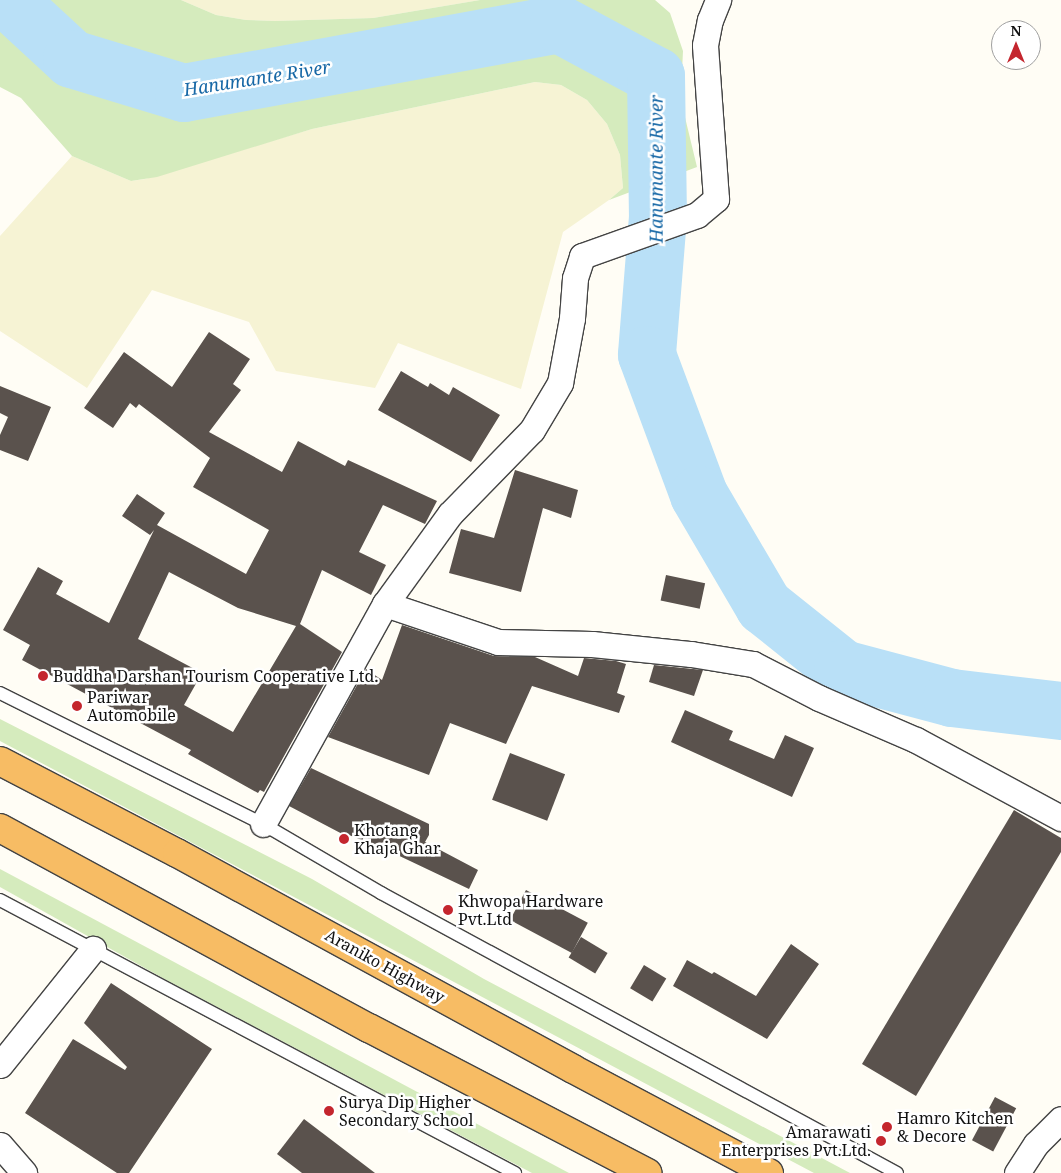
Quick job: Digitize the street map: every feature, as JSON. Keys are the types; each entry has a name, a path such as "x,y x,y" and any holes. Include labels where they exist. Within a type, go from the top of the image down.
{"highway":[{"name":"Araniko Highway","path":"0,761 186,858 573,1069 769,1173"},
{"path":"0,828 369,1028 647,1173"}],"street":[{"path":"263,824 385,604 450,514 532,430 560,383 572,318 575,278 582,256 697,215 716,199 705,45 710,20 718,0"},
{"path":"385,604 498,642 592,644 690,654 753,664 818,698 916,740 1061,818"},
{"path":"0,1065 93,949"},
{"path":"1017,1173 1036,1144 1061,1119"},
{"path":"0,1145 24,1173"}],"lane":[{"path":"0,693 263,824 381,893 897,1173"},
{"path":"0,900 515,1173"}],"shaded area":[{"path":"181,0 480,0 373,18 275,21 246,20 216,15"},
{"path":"535,82 561,85 587,100 607,124 620,155 623,188 563,232 521,389 398,343 375,388 276,371 249,322 152,290 87,388 0,331 0,236 72,156 131,181 145,179 312,129"}],"green space":[{"path":"0,0 181,0 216,15 246,20 275,21 373,18 480,0 655,0 670,13 683,51 681,92 683,109 697,167 609,200 623,188 620,155 607,124 587,100 561,85 535,82 312,129 157,177 131,181 72,156 21,98 0,87"},
{"path":"0,719 312,879 484,979 850,1173 814,1173 0,741"},
{"path":"0,869 569,1173 532,1173 168,981 0,887"}],"building":[{"path":"209,332 250,359 233,384 241,390 209,432 282,472 298,441 345,466 348,460 437,501 425,524 383,505 359,552 386,565 371,595 322,570 300,624 342,652 264,792 260,790 258,793 188,754 191,750 22,660 30,645 3,630 38,567 63,581 56,594 109,623 154,530 150,535 122,516 137,494 165,513 157,525 246,574 269,530 193,487 210,458 139,404 136,408 130,403 113,428 84,408 124,352 172,387","holes":["169,572 238,608 296,626 233,732 184,705 202,673 138,639"]},
{"path":"401,371 428,387 430,383 449,395 453,387 500,415 471,462 378,410"},
{"path":"0,386 51,407 28,461 0,450 0,435 8,417 0,413"},
{"path":"515,470 578,490 571,518 543,508 521,592 449,573 461,529 494,538"},
{"path":"666,575 705,583 700,609 661,600"},
{"path":"402,625 494,656 535,657 578,676 584,658 616,661 626,664 617,693 625,696 619,713 532,686 506,744 450,723 429,775 328,737 366,669 382,680"},
{"path":"654,665 703,670 694,696 649,682"},
{"path":"685,710 733,731 729,740 774,759 785,735 814,748 792,797 671,742"},
{"path":"510,753 565,774 547,821 492,800"},
{"path":"311,768 429,824 429,835 425,842 478,870 469,889 389,851 349,835 348,837 289,806"},
{"path":"1014,810 1061,838 1061,852 916,1096 862,1064"},
{"path":"526,890 588,923 572,953 510,920"},
{"path":"581,937 608,953 595,974 569,958"},
{"path":"791,944 819,964 767,1039 673,986 687,960 712,974 714,972 756,996"},
{"path":"644,965 666,978 652,1002 630,988"},
{"path":"111,983 212,1049 129,1173 117,1173 25,1113 73,1039 125,1070 127,1067 84,1023"},
{"path":"995,1097 1016,1108 993,1152 972,1140"},
{"path":"304,1119 375,1173 302,1173 277,1154"}],"waterway":[{"name":"Hanumante River","path":"8,0 72,59 184,93 559,24 656,76 658,217 647,355 699,495 764,606 843,669 952,698 1061,711"}],"place":[{"name":"Buddha Darshan Tourism Cooperative Ltd.","path":"43,676"},
{"name":"Pariwar Automobile","path":"77,706"},
{"name":"Khotang Khaja Ghar","path":"344,839"},
{"name":"Khwopa Hardware Pvt.Ltd","path":"448,910"},
{"name":"Surya Dip Higher Secondary School","path":"329,1111"},
{"name":"Hamro Kitchen & Decore","path":"887,1127"},
{"name":"Amarawati Enterprises Pvt.Ltd.","path":"881,1141"}]}
